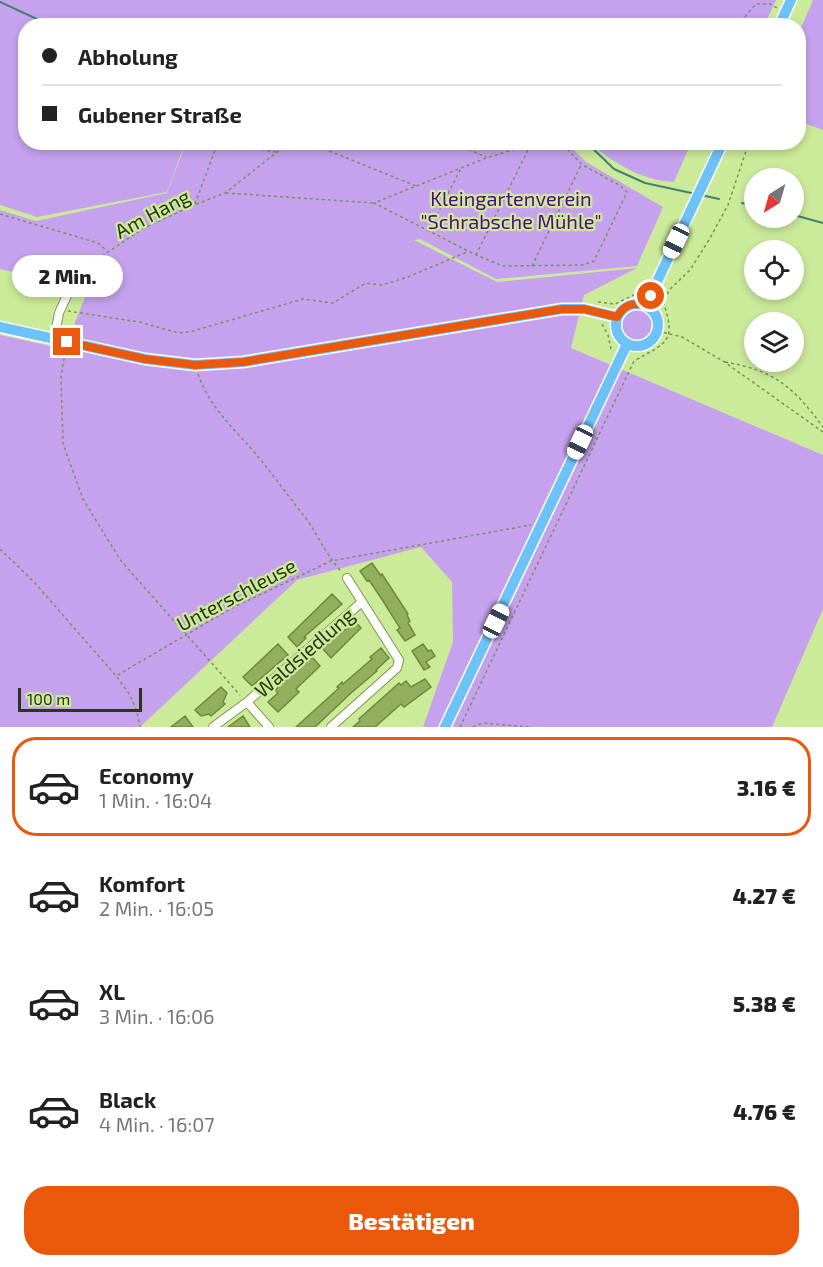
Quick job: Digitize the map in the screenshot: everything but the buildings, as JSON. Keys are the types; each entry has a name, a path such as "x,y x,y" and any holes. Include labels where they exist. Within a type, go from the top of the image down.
{"main road":[{"path":"784,18 791,0"},
{"path":"646,305 719,150"},
{"path":"646,305 657,318 657,330 648,343 638,346 627,344 616,332 617,317 626,306 646,305"},
{"path":"0,327 145,359 195,365 243,362 562,309 584,309 617,317"},
{"path":"445,727 627,344"}],"street":[{"path":"54,339 61,310 70,289"},
{"name":"Waldsiedlung","path":"331,727 397,668 399,660 347,579"},
{"name":"Waldsiedlung","path":"213,727 246,702 362,602"},
{"name":"Waldsiedlung","path":"246,702 269,727"}],"path":[{"path":"744,18 756,4 770,4 779,18"},
{"path":"194,205 216,150"},
{"path":"265,150 277,152"},
{"path":"225,193 280,150"},
{"path":"327,150 417,186"},
{"path":"473,150 486,158"},
{"path":"374,203 486,158 513,150"},
{"path":"476,255 528,150"},
{"path":"225,193 374,203 468,252 503,266 583,265 594,261 627,192 619,185 581,164 568,150"},
{"path":"460,727 634,361 662,345 669,333 670,324 663,301 670,289 680,282 690,270 709,240 728,205 746,150"},
{"path":"532,267 581,164"},
{"path":"429,231 461,168"},
{"name":"Am Hang","path":"70,289 86,269 144,228 225,193"},
{"path":"0,214 98,243 108,252"},
{"path":"61,310 140,322 179,333 303,299 333,303 366,283 382,285 408,277 468,252"},
{"path":"657,330 682,337 723,361 823,432"},
{"path":"67,342 61,377 63,444 83,499 121,561 246,702"},
{"path":"723,361 752,366 778,378 807,406 823,427"},
{"path":"195,365 206,394 308,521 331,561 347,579"},
{"name":"Unterschleuse","path":"116,676 232,608 331,561 543,522"},
{"path":"0,549 35,583 116,676 130,695 140,727"},
{"path":"473,727 483,723 529,727"}],"green space":[{"path":"0,0 776,0 768,18 18,18 18,150 182,150 167,192 37,217 0,205"},
{"path":"813,0 823,0 823,130 806,124 805,18"},
{"name":"Kleingartenverein \"Schrabsche Mühle\"","path":"183,150 574,150 586,162 663,207 637,266 496,279 420,239 414,240 497,282 637,268 584,295 571,348 823,455 823,609 772,727 423,727 453,642 452,582 421,547 297,580 140,727 0,727 0,335 55,347 71,333 94,274 90,274 81,265 69,285 0,269 0,210 36,221 167,193"},
{"path":"599,150 688,150 674,182 662,181 629,170"},
{"path":"637,308 649,313 654,325 649,337 637,342 625,337 620,325 625,313"}],"waterway":[{"path":"0,2 35,18"},
{"path":"594,150 614,169 645,183 696,194"},
{"path":"701,195 719,199"},
{"path":"804,218 823,223"}],"route":[{"path":"67,342 145,359 195,365 243,362 562,309 600,311 617,317 626,306 639,303 646,305 651,296"}]}
